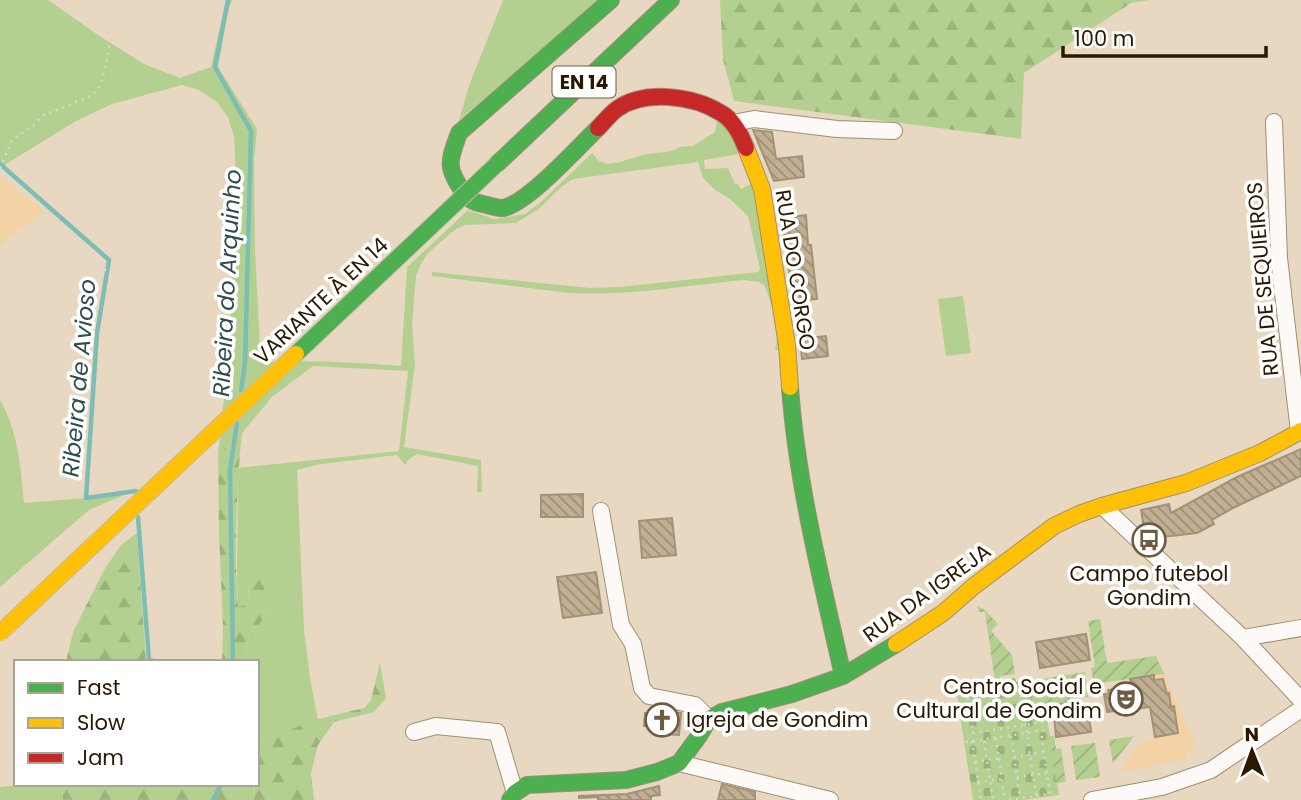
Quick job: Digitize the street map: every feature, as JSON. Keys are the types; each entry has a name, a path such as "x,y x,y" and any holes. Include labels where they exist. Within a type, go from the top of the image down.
{"street":[{"path":"611,0 459,133 450,158 450,168 454,180 468,199 502,208 525,198 618,108 641,99 666,96 696,102 722,113 733,123 754,119 837,129 894,131"},
{"name":"VARIANTE À EN 14","path":"0,633 671,0"},
{"name":"RUA DE SEQUIEIROS","path":"1274,122 1279,258 1300,432"},
{"name":"RUA DO CORGO","path":"733,123 743,140 761,189 787,345 800,472 843,676"},
{"name":"RUA DA IGREJA","path":"709,719 722,712 792,694 843,676 888,650 943,612 1054,526 1102,506 1186,483 1260,453 1300,432"},
{"path":"1102,506 1243,638 1301,700"},
{"path":"414,732 436,726 497,732 512,796 527,785 626,780 679,763 709,719 695,705 649,696 642,688 633,644 621,625 601,510"},
{"path":"1243,638 1301,628"},
{"path":"1092,800 1162,787 1211,770 1301,709"},
{"path":"679,763 830,800"}],"path":[{"path":"75,0 111,35 100,86 81,102 42,116 12,140 0,169 88,249 95,267 107,271"},
{"path":"1019,682 1036,798"},
{"path":"1039,686 1044,722 973,733 968,698 1020,690 1039,686"},
{"path":"970,715 1023,707"},
{"path":"966,742 1046,730"},
{"path":"996,738 1007,800 1036,798 1050,794 1041,731"},
{"path":"1011,736 1020,799"},
{"path":"984,740 993,800"},
{"path":"972,741 981,800"},
{"path":"1014,757 1044,752"},
{"path":"975,762 999,758"},
{"path":"1017,777 1047,773"},
{"path":"978,782 1002,779"}],"shaded area":[{"path":"0,176 45,211 0,245"},
{"path":"1164,674 1197,748 1186,752 1186,759 1117,773 1141,742 1155,739 1153,725 1160,725 1157,706 1148,707 1143,677"}],"green space":[{"path":"0,0 48,0 144,64 180,78 211,67 226,0 232,0 218,67 257,129 254,161 260,347 258,362 401,366 407,267 468,210 494,219 525,214 592,153 599,161 607,164 693,146 715,132 717,120 736,137 740,153 704,160 705,169 728,168 735,184 741,189 751,184 759,210 783,350 775,350 775,317 764,285 759,282 743,280 591,294 432,276 432,272 590,288 758,272 760,269 748,216 703,178 698,162 573,179 539,209 516,223 465,225 456,229 428,253 416,276 412,325 415,364 404,447 481,460 482,492 477,492 478,466 417,454 405,465 397,455 321,464 297,470 304,630 318,719 259,741 259,660 244,660 249,634 265,618 267,592 259,571 249,582 248,604 238,608 238,468 399,451 408,371 313,366 272,397 242,433 218,455 229,351 236,175 234,137 228,117 217,102 199,90 182,85 112,104 76,121 3,166 0,165"},
{"path":"503,0 601,0 459,120 470,83"},
{"path":"720,0 1149,0 1131,3 1024,73 1021,139 734,101 723,59"},
{"path":"963,296 971,353 946,356 938,299"},
{"path":"0,400 15,437 24,503 86,498 136,490 89,510 0,587"},
{"path":"242,433 236,520 238,607 248,604 249,582 259,570 267,592 265,618 249,634 244,660 222,660 218,455"},
{"path":"137,533 146,660 66,660 73,632 104,570 121,545"},
{"path":"977,606 985,610 998,624 991,631 1012,655 1015,674 1000,676 1000,680 995,681 985,612 979,612"},
{"path":"1100,619 1107,663 1156,656 1164,674 1094,684 1091,668 1095,667 1088,621"},
{"path":"380,662 386,698 374,712 334,722 318,745 311,773 314,800 254,800 254,786 259,786 259,741 318,719 364,708 371,700"},
{"path":"1085,672 1088,697 1045,706 1041,679"},
{"path":"1015,678 1016,682 1041,679 1059,795 1024,800 973,800 957,695 996,689 995,681"},
{"path":"1050,736 1054,736 1056,749 1061,748 1066,782 1056,783"},
{"path":"1134,736 1113,764 1109,740"},
{"path":"1095,743 1100,777 1076,780 1071,746"},
{"path":"62,786 63,800 0,800 0,787"},
{"path":"62,786 234,786 230,800 63,800"},
{"path":"234,786 253,786 254,800 230,800"}],"building":[{"path":"753,130 772,132 776,159 802,156 804,177 774,181"},
{"path":"806,215 817,299 794,302 781,218"},
{"path":"826,336 828,356 802,359 800,339"},
{"path":"1301,449 1301,476 1235,507 1212,520 1214,524 1197,533 1154,538 1151,527 1144,528 1141,510 1169,504 1171,513 1237,477"},
{"path":"583,494 583,517 541,517 541,495"},
{"path":"672,518 676,555 642,558 639,521"},
{"path":"596,572 602,613 563,618 557,577"},
{"path":"1086,634 1090,660 1040,668 1036,642"},
{"path":"1154,675 1154,680 1163,679 1167,694 1169,693 1178,733 1155,737 1150,707 1107,712 1104,694 1109,694 1108,690 1132,686 1130,679"},
{"path":"1069,703 1071,719 1089,716 1091,732 1056,737 1053,705"},
{"name":"Igreja de Gondim","path":"666,711 681,713 679,735 664,734 664,727 644,726 645,713 666,715"},
{"path":"722,784 755,792 755,800 718,800"},
{"path":"659,786 660,795 651,796 651,800 579,798 627,794"}],"waterway":[{"name":"Ribeira do Arquinho","path":"228,0 215,67 251,131 245,363 241,390"},
{"name":"Ribeira de Avioso","path":"0,164 109,260 97,333 86,498 136,491"},
{"name":"Ribeira do Arquinho","path":"233,660 230,470 237,423"},
{"name":"Ribeira de Avioso","path":"138,517 149,660"},
{"name":"Ribeira do Arquinho","path":"213,800 220,786"}],"traffic: fast":[{"path":"598,128 538,186 503,208 468,198 451,170 451,157 459,133 611,0"},
{"path":"497,164 671,0"},
{"path":"296,354 497,164"},
{"path":"790,387 804,496 843,676"},
{"path":"510,800 527,785 626,780 657,772 679,763 709,719 722,712 792,694 843,676 896,644"}],"traffic: slow":[{"path":"746,148 762,189 787,345 790,387"},
{"path":"0,633 296,354"},
{"path":"896,644 943,613 974,586 1054,526 1102,506 1186,483 1260,453 1301,431"}],"traffic: jam":[{"path":"598,128 614,111 628,103 655,97 684,99 710,107 726,116 736,128 746,148"}],"place":[{"name":"Campo futebol Gondim","path":"1149,540"},
{"name":"Centro Social e Cultural de Gondim","path":"1126,699"},
{"name":"Igreja de Gondim","path":"662,720"}]}
